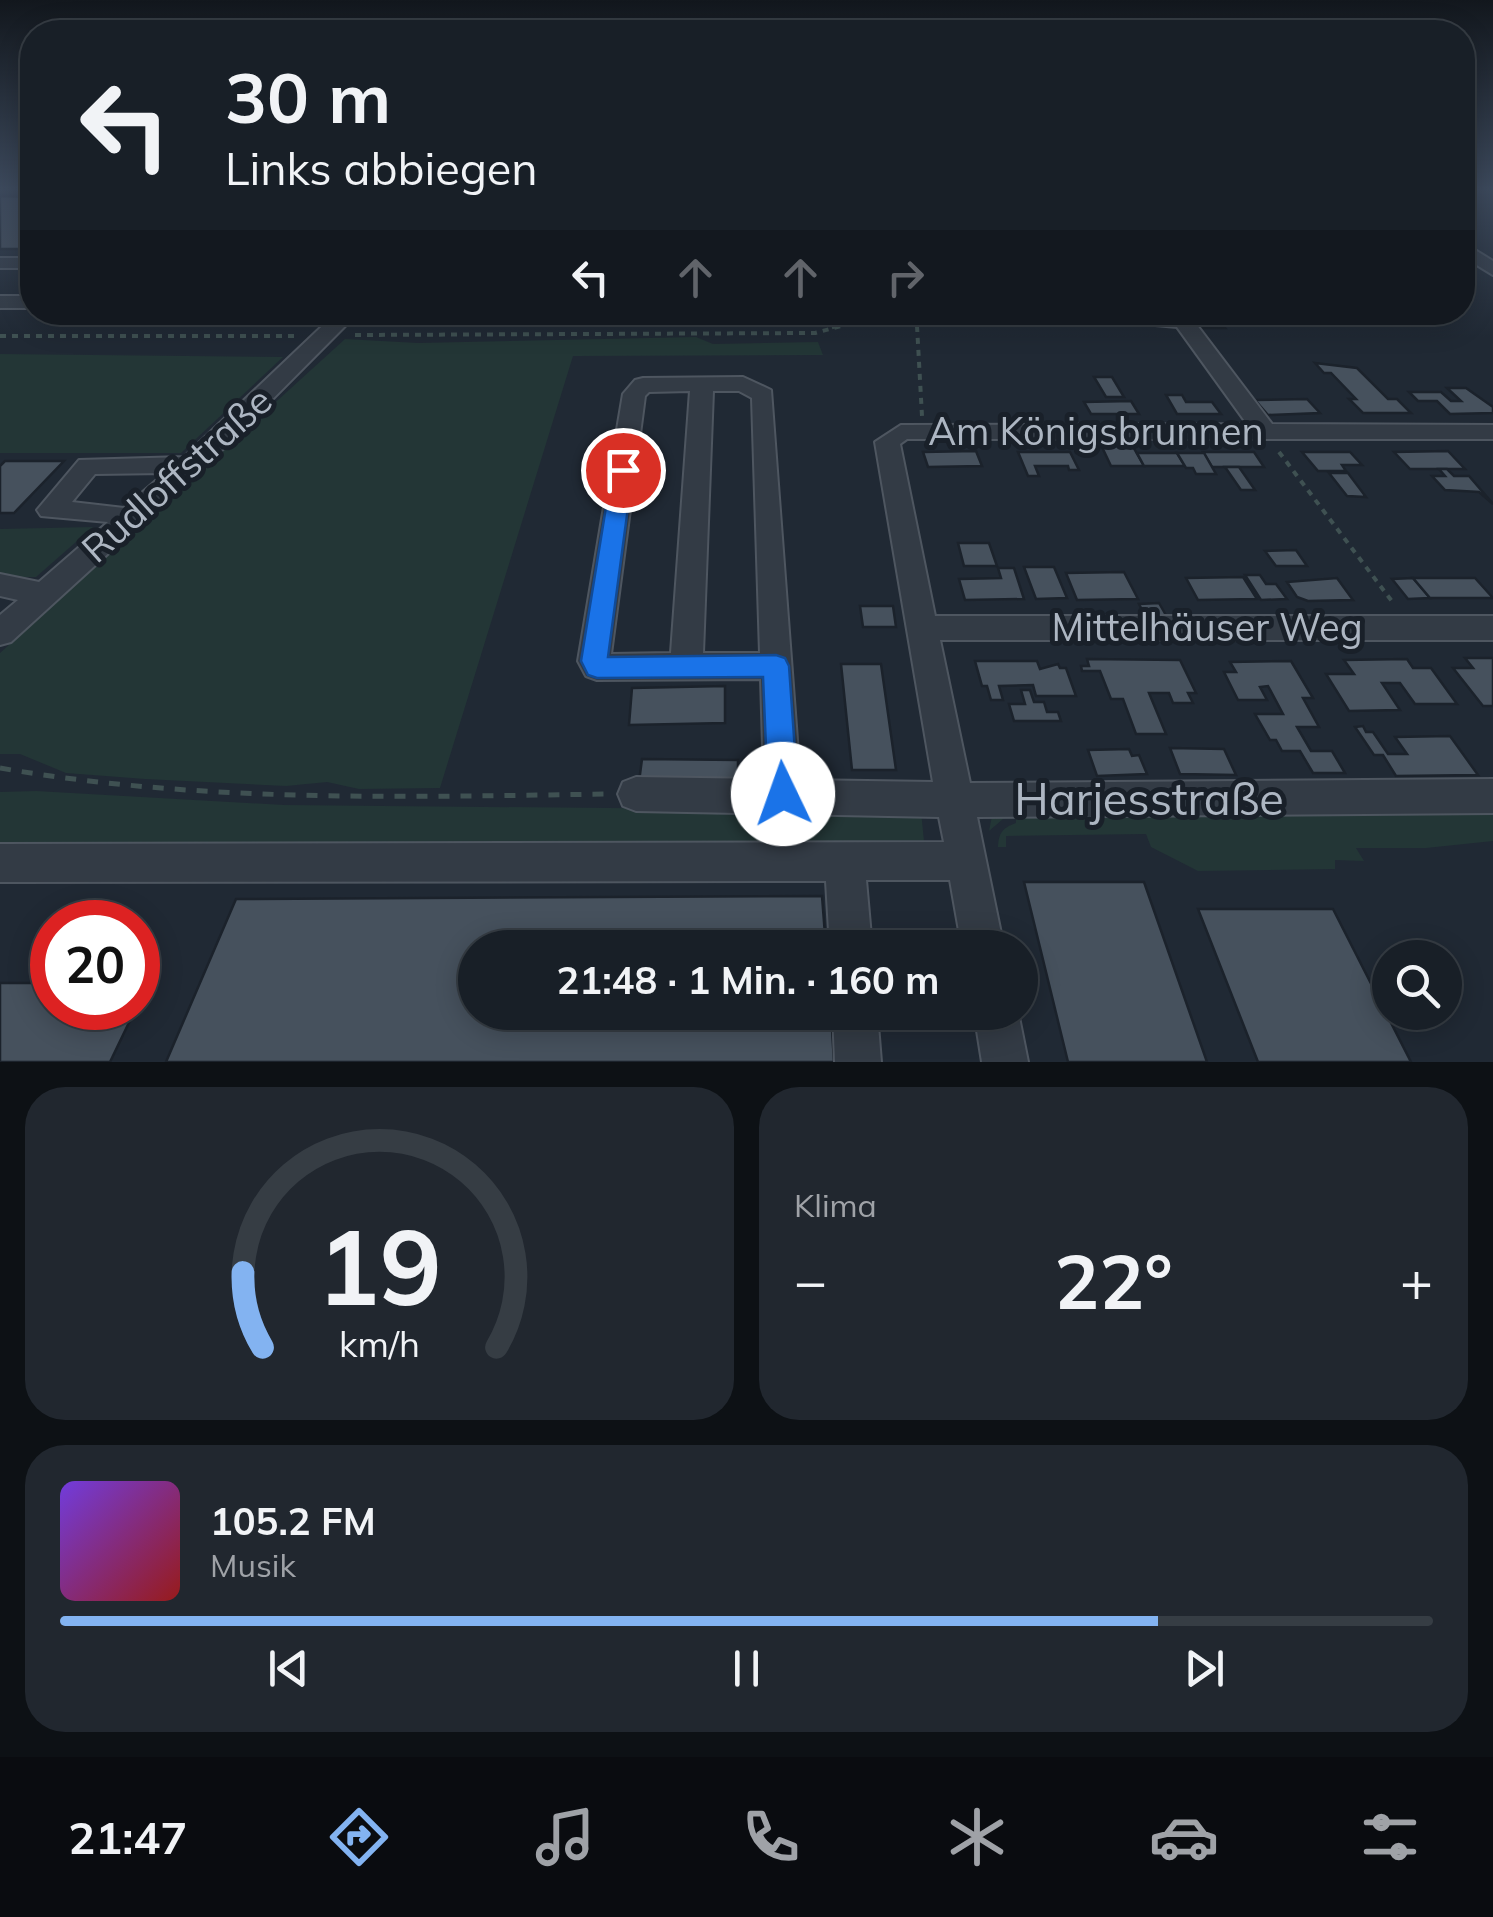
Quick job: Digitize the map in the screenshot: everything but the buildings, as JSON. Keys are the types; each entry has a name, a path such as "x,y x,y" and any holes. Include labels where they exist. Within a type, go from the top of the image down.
{"street":[{"name":"Rudloffstraße","path":"0,633 191,465 338,325"},
{"path":"1186,325 1265,432"},
{"path":"776,666 597,668 594,661 634,394 649,384 743,384 763,395 783,794"},
{"path":"686,667 702,384"},
{"name":"Am Königsbrunnen","path":"956,800 886,442 902,432 923,431 1493,432"},
{"path":"131,518 102,512 50,510 88,466 191,465"},
{"path":"0,585 46,594"},
{"name":"Mittelhäuser Weg","path":"920,628 1493,628"},
{"path":"636,794 956,800"},
{"name":"Harjesstraße","path":"980,930 956,800 1493,796"},
{"path":"845,861 850,930"},
{"path":"0,862 967,861"},
{"path":"856,1030 858,1062"},
{"path":"999,1030 1005,1062"}],"path":[{"path":"328,335 815,333 844,325"},
{"path":"917,325 923,431"},
{"path":"0,336 294,336"},
{"path":"1265,432 1412,628"},
{"path":"0,768 63,781 299,798 636,794"}],"shaded area":[{"path":"696,337 713,344 818,342 823,355 573,356 440,788 359,789 327,782 286,786 66,773 20,754 0,754 0,653 345,339 418,343"},
{"path":"0,354 283,357 181,453 0,453"},
{"path":"93,527 36,577 0,577 0,529"},
{"path":"0,792 284,805 921,811 924,841 0,844"},
{"path":"1493,807 1493,841 1426,848 1356,848 1364,861 1335,860 1335,869 1198,871 1151,847 1146,834 1006,836 1006,847 998,847 1002,832 1016,823 1016,818 1003,819 989,831 992,816"}],"route":[{"path":"623,470 594,661 597,668 776,666 783,794"}]}
